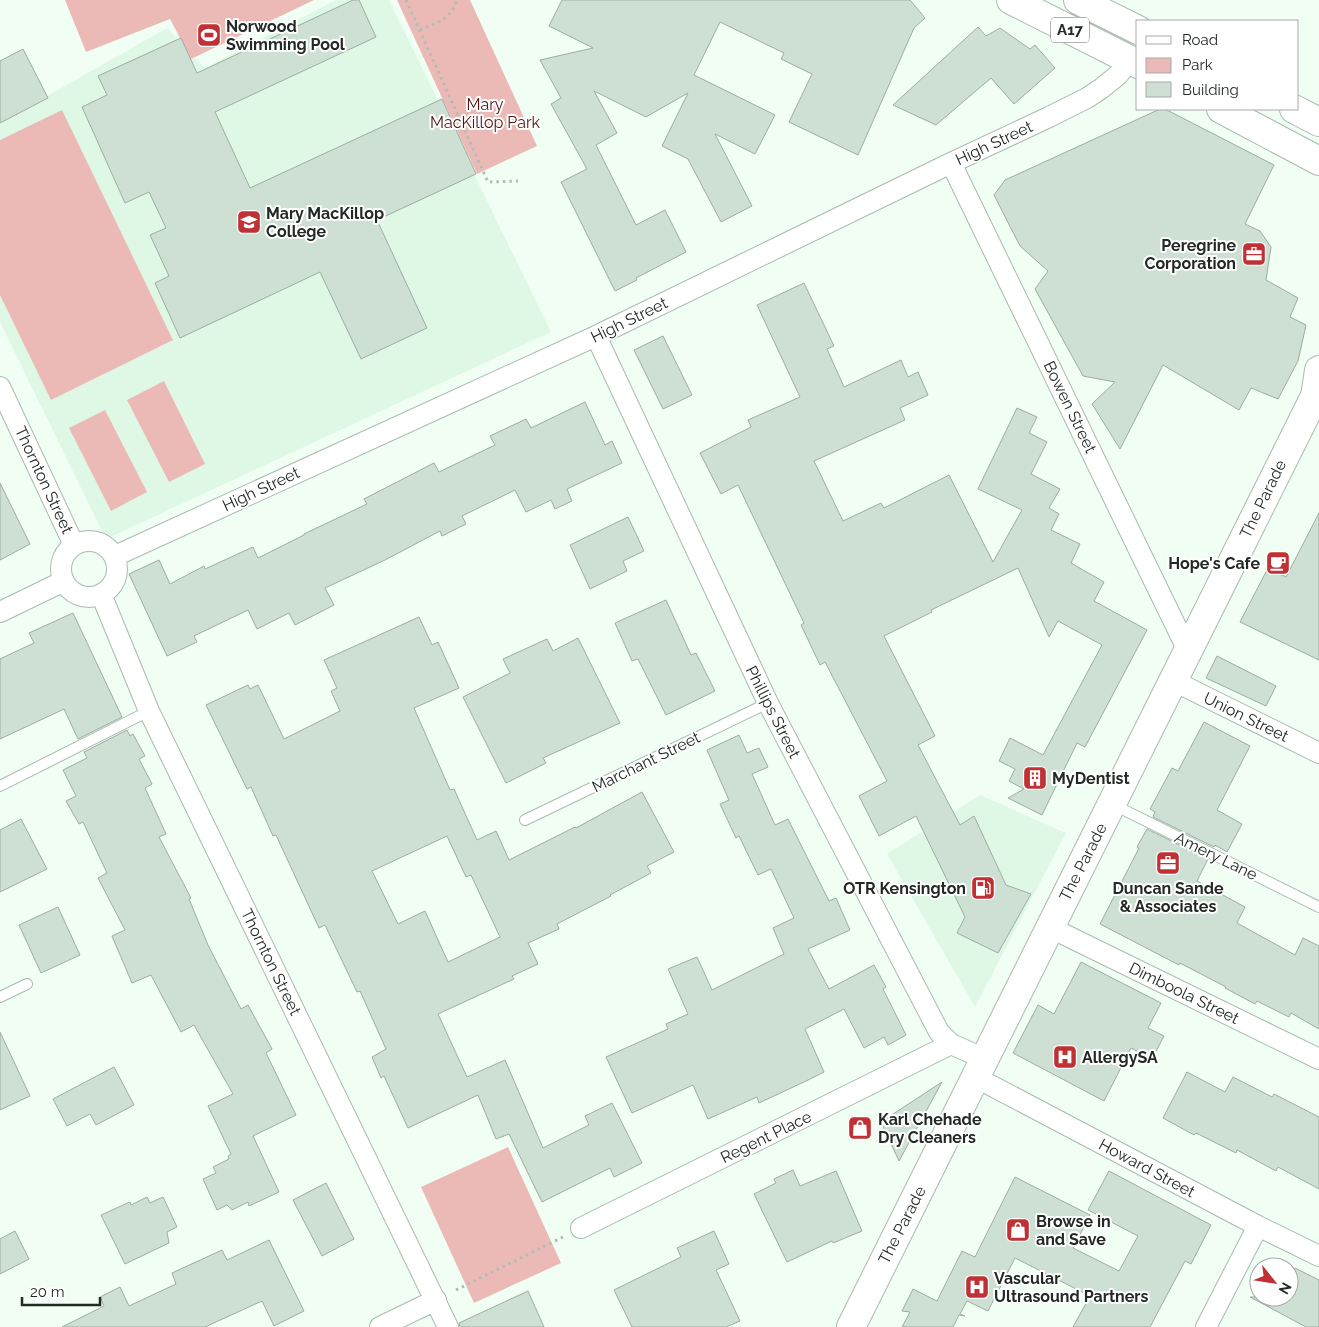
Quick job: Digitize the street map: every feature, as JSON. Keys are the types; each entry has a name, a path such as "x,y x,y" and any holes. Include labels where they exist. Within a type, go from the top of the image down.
{"main road":[{"name":"A17","path":"1011,0 1135,56"},
{"name":"A17","path":"1078,0 1136,29"},
{"path":"1223,110 1319,161"},
{"path":"1296,110 1319,122"},
{"name":"The Parade","path":"851,1327 1318,389 1319,370"}],"street":[{"name":"High Street","path":"114,556 596,336 1087,98 1114,79 1135,56"},
{"name":"Bowen Street","path":"951,163 1188,651"},
{"name":"Phillips Street","path":"596,336 768,704 939,1032 981,1068"},
{"name":"Thornton Street","path":"0,387 74,545"},
{"path":"83,541 92,541 102,544 109,549 117,565 117,574 109,589 93,597 84,596 69,588 64,581 62,573 64,557 74,545 83,541"},
{"path":"0,612 64,581"},
{"name":"Thornton Street","path":"101,594 149,711 448,1327"},
{"name":"Union Street","path":"1174,681 1319,753"},
{"name":"Dimboola Street","path":"1049,927 1319,1059"},
{"name":"Regent Place","path":"581,1228 951,1044"},
{"name":"Howard Street","path":"981,1068 1258,1226 1319,1256"},
{"path":"1206,1327 1258,1226"},
{"path":"380,1327 436,1300"}],"lane":[{"name":"Marchant Street","path":"525,820 768,704"},
{"path":"0,786 149,711"},
{"name":"Amery Lane","path":"1112,804 1319,907"},
{"path":"0,997 27,984"}],"path":[{"path":"406,0 488,182 518,181"},
{"path":"420,30 447,17 457,0"},
{"path":"436,1300 581,1228"}],"shaded area":[{"name":"Mary MacKillop College","path":"336,0 389,0 551,332 106,539 0,322 0,123 167,28 205,68"},
{"path":"980,795 1066,833 975,1007 887,854"}],"green space":[{"name":"Norwood Swimming Pool","path":"65,0 314,0 191,59 170,19 86,52"},
{"name":"Mary MacKillop Park","path":"397,0 470,0 537,146 477,174"},
{"path":"62,110 173,340 51,400 0,295 0,140"},
{"path":"164,381 205,464 169,482 127,400"},
{"path":"105,410 147,492 111,511 69,428"},
{"path":"508,1147 561,1263 474,1303 421,1187"}],"building":[{"path":"353,0 359,0 376,37 215,112 250,188 442,99 476,174 377,220 427,328 361,359 320,272 180,338 155,283 169,276 150,235 166,228 149,192 125,203 82,107 107,95 98,76 181,38 197,73"},
{"path":"562,0 910,0 925,18 914,28 858,155 789,122 812,74 781,59 784,53 720,22 694,75 775,115 755,154 715,134 752,206 721,222 688,159 662,146 688,93 646,117 594,91 617,133 596,145 636,225 665,210 686,252 615,291 561,182 587,169 551,104 561,98 540,60 593,48 549,26"},
{"path":"978,27 986,36 1000,28 1030,49 1035,45 1055,68 1014,104 991,78 936,125 893,105"},
{"path":"23,49 48,98 0,123 0,61"},
{"path":"1158,110 1167,110 1274,165 1245,224 1260,231 1271,247 1266,280 1298,298 1290,317 1306,325 1298,361 1278,399 1251,388 1239,410 1163,365 1120,449 1092,404 1115,382 1083,376 1035,289 1048,271 1020,246 994,195 1005,180"},
{"path":"804,283 834,346 827,349 844,387 901,360 908,377 918,372 928,395 900,408 905,420 814,461 843,521 881,503 884,508 949,475 993,562 1022,510 978,489 1017,408 1037,417 1029,433 1047,442 1031,474 1060,489 1049,508 1059,514 1051,530 1080,544 1071,563 1104,582 1094,601 1147,630 1085,747 1077,743 1042,815 1008,798 1024,789 1009,781 1015,769 999,761 1010,738 1043,755 1102,645 1058,621 1049,637 1018,568 931,610 932,612 884,636 935,736 918,745 960,825 974,816 1006,885 1031,894 998,953 957,933 965,917 916,816 879,836 859,796 887,781 825,662 820,665 801,625 804,623 738,485 721,494 700,453 751,427 748,420 800,397 757,305"},
{"path":"663,336 692,395 663,409 634,350"},
{"path":"585,402 605,445 612,441 622,463 567,489 572,501 555,509 551,500 526,512 515,490 462,516 466,524 442,536 440,531 385,560 325,588 334,605 295,625 289,613 257,629 248,610 194,636 197,642 167,656 129,574 159,560 170,584 204,566 205,569 253,547 258,558 367,504 364,499 434,463 439,472 495,445 490,436 526,419 531,428"},
{"path":"0,483 30,544 0,560"},
{"path":"1319,513 1319,660 1240,622 1268,568 1286,577"},
{"path":"628,517 644,551 623,561 627,571 590,589 570,545"},
{"path":"666,600 691,655 696,653 715,691 666,715 638,659 632,661 615,623"},
{"path":"73,613 122,717 78,739 64,709 0,739 0,659 34,643 29,633"},
{"path":"419,617 432,645 438,642 459,688 414,708 450,790 454,789 477,840 496,831 509,860 576,828 642,792 674,852 647,866 651,873 557,924 559,929 528,943 538,964 512,976 514,979 438,1014 467,1077 505,1060 543,1148 589,1125 585,1116 612,1103 642,1163 614,1177 610,1168 542,1202 509,1134 496,1139 478,1095 408,1128 384,1076 381,1078 372,1057 386,1049 360,991 357,992 325,925 319,928 276,835 273,836 251,787 247,789 206,705 248,685 250,689 258,685 284,739 340,711 331,691 337,688 324,660","holes":["447,836 466,877 471,875 500,937 448,962 425,911 398,924 372,871"]},
{"path":"578,638 620,723 543,758 546,763 506,783 463,697 510,673 503,659 547,639 553,651"},
{"path":"1217,656 1276,686 1266,706 1206,678"},
{"path":"1204,722 1250,746 1217,810 1242,824 1227,852 1153,817 1155,812 1150,809 1172,768 1178,771"},
{"path":"127,730 130,736 133,734 145,756 139,759 152,784 145,788 166,834 159,837 191,898 189,899 208,945 241,1009 248,1005 272,1049 266,1053 296,1115 253,1136 279,1192 249,1206 248,1202 232,1210 227,1205 217,1210 203,1179 216,1173 213,1167 229,1159 228,1156 231,1154 208,1106 233,1094 194,1025 181,1032 151,975 132,983 112,936 125,930 98,878 107,873 83,822 79,824 66,801 76,796 63,770 87,758 84,752"},
{"path":"739,735 747,753 759,748 768,767 752,774 775,825 788,819 829,901 836,898 850,930 808,949 829,989 874,965 886,987 883,989 906,1035 888,1045 884,1037 864,1048 844,1009 805,1029 824,1072 804,1082 759,1103 757,1097 708,1119 693,1085 632,1113 606,1057 668,1029 666,1024 688,1014 668,969 697,957 712,990 784,954 773,928 794,918 771,869 758,875 739,836 736,838 720,804 729,800 707,750"},
{"path":"21,819 47,869 0,892 0,830"},
{"path":"1147,829 1208,859 1197,881 1245,907 1237,923 1295,955 1303,938 1319,946 1319,1029 1291,1013 1289,1017 1257,1001 1255,1004 1180,963 1179,965 1100,924"},
{"path":"58,907 80,955 41,973 19,925"},
{"path":"1081,962 1161,1003 1148,1028 1164,1036 1152,1059 1131,1048 1104,1101 1013,1053 1038,1005 1054,1014"},
{"path":"0,1032 30,1096 0,1110"},
{"path":"114,1067 134,1105 96,1125 90,1114 67,1126 53,1099"},
{"path":"1187,1072 1225,1092 1233,1077 1272,1097 1274,1094 1319,1117 1319,1189 1278,1167 1276,1171 1237,1150 1236,1153 1196,1133 1194,1135 1163,1118"},
{"path":"942,1082 899,1161 881,1122"},
{"path":"793,1170 800,1186 836,1171 862,1231 833,1243 832,1241 787,1262 754,1194 776,1183 774,1179"},
{"path":"1109,1171 1211,1225 1191,1264 1185,1261 1150,1327 1073,1327 1090,1296 1015,1258 988,1311 967,1301 960,1314 965,1316 959,1315 953,1327 902,1327 910,1312 902,1311 913,1289 937,1301 962,1251 975,1257 1015,1177 1090,1215 1073,1248 1119,1271 1138,1236 1088,1210"},
{"path":"326,1183 354,1239 322,1256 293,1200"},
{"path":"147,1197 150,1203 163,1197 177,1227 167,1232 169,1243 125,1264 101,1215 130,1202 131,1205"},
{"path":"15,1231 29,1259 0,1274 0,1239"},
{"path":"714,1231 729,1264 716,1270 740,1321 726,1327 632,1327 614,1290 681,1257 677,1248"},
{"path":"269,1240 304,1311 274,1326 262,1301 205,1327 62,1327 104,1306 100,1297 120,1287 129,1306 176,1284 172,1273 222,1250 227,1260"},
{"path":"1299,1270 1319,1280 1319,1327 1306,1327 1269,1307 1299,1307"},
{"path":"528,1291 544,1327 460,1327 459,1323"}],"place":[{"name":"Norwood Swimming Pool","path":"209,35"},
{"name":"Mary MacKillop College","path":"249,222"},
{"name":"Peregrine Corporation","path":"1254,254"},
{"name":"Hope's Cafe","path":"1278,563"},
{"name":"MyDentist","path":"1035,778"},
{"name":"Duncan Sande & Associates","path":"1168,863"},
{"name":"OTR Kensington","path":"983,888"},
{"name":"AllergySA","path":"1065,1057"},
{"name":"Karl Chehade Dry Cleaners","path":"860,1128"},
{"name":"Browse in and Save","path":"1018,1230"},
{"name":"Vascular Ultrasound Partners","path":"977,1287"}]}
